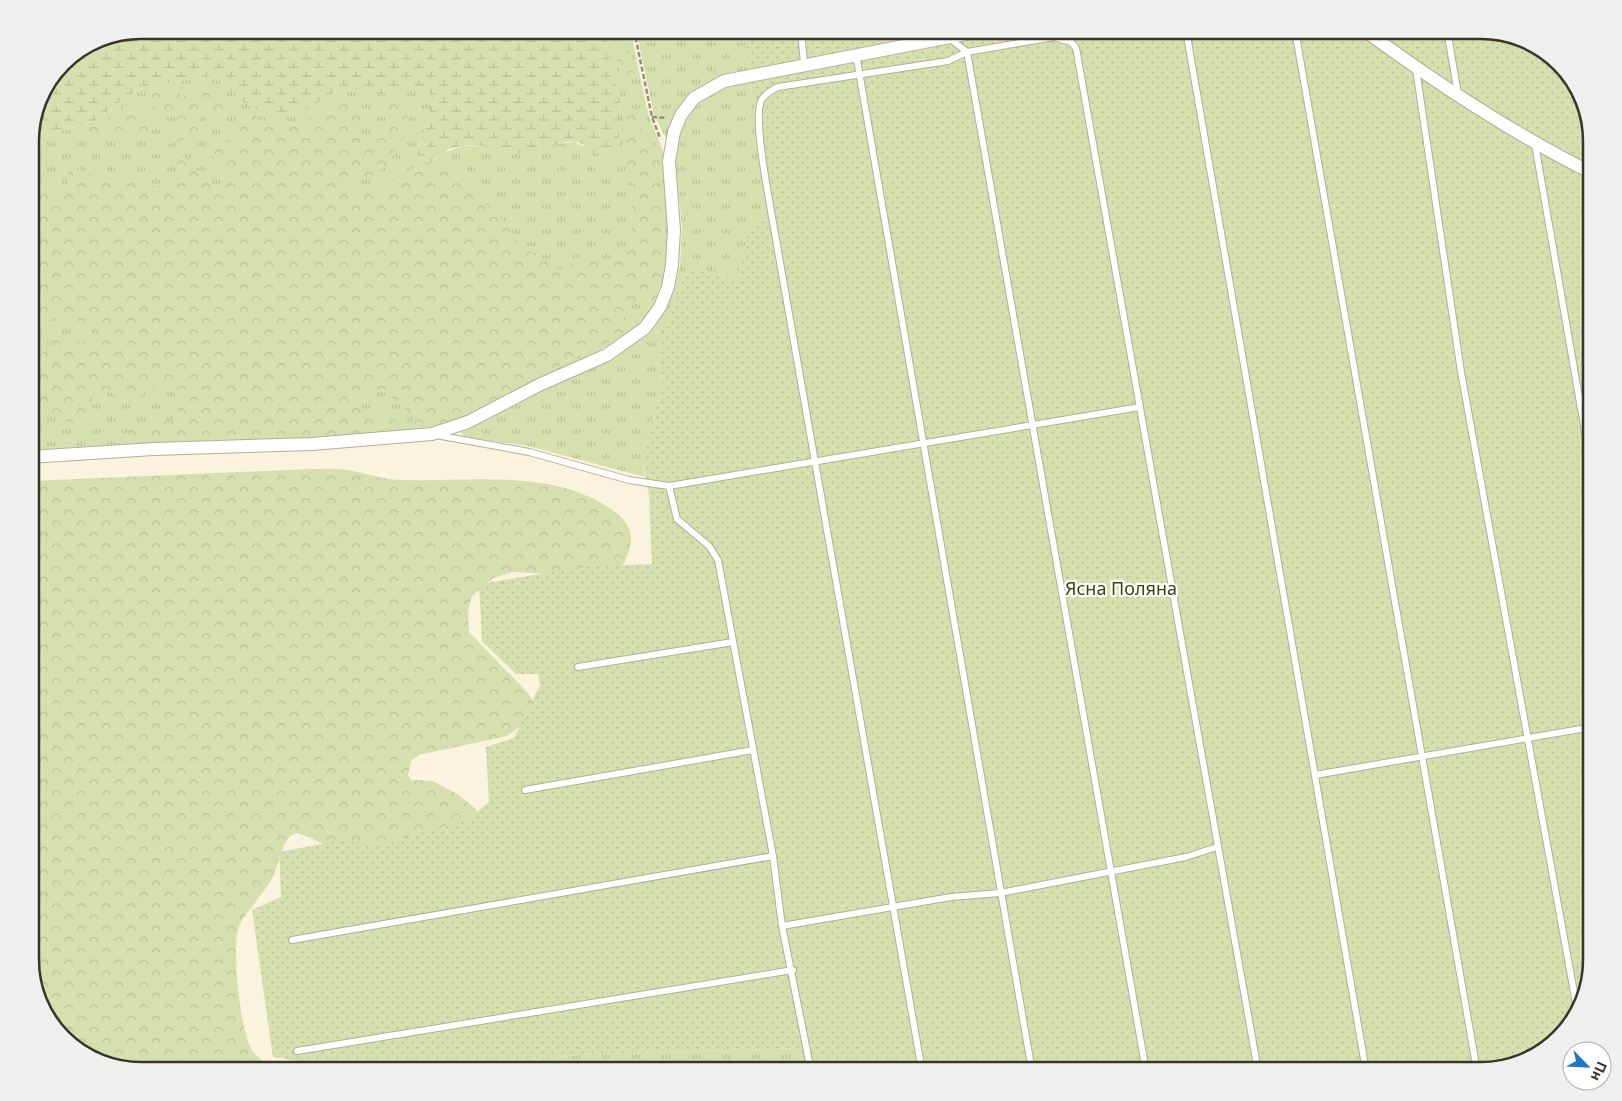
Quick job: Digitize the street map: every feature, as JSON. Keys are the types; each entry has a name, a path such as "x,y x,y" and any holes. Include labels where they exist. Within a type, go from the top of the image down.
{"street":[{"path":"39,456 153,449 312,444 432,434 468,422 539,385 607,355 645,328 660,308 668,288 672,265 674,230 669,161 674,132 680,115 694,98 724,81 926,39"},
{"path":"1376,39 1416,69 1458,96 1583,168"}],"lane":[{"path":"802,39 804,64"},
{"path":"954,39 967,52 1109,870 1144,1062"},
{"path":"920,1062 768,194 759,121 761,100 768,92 778,88 948,61 967,52 1042,39"},
{"path":"1061,39 1071,42 1076,48 1140,407 1146,428 1217,847 1256,1062"},
{"path":"1188,39 1364,1062"},
{"path":"1298,39 1475,1062"},
{"path":"1448,39 1458,96"},
{"path":"856,54 1030,1062"},
{"path":"1416,69 1461,372 1575,1000"},
{"path":"1535,142 1583,420"},
{"path":"432,434 529,452 629,480 669,486 1140,407"},
{"path":"669,486 678,519 709,546 718,560 773,856 782,926 809,1062"},
{"path":"578,667 733,642"},
{"path":"1315,774 1583,729"},
{"path":"525,790 752,750"},
{"path":"782,926 951,896 1000,893 1109,870 1186,857 1217,847"},
{"path":"292,940 773,856"},
{"path":"298,1051 792,970"}],"path":[{"path":"636,39 652,117 669,161"}],"green space":[{"path":"141,39 607,39 610,72 617,85 621,100 618,150 613,156 604,161 597,158 580,143 565,142 540,153 529,155 485,147 463,146 452,148 442,153 428,165 422,163 417,152 430,114 430,94 411,84 406,84 382,95 354,90 337,91 303,110 280,113 265,111 251,106 238,98 223,83 211,76 144,87 127,96 95,121 64,130 39,134 42,115 49,96 56,84 74,64 90,52 108,44"},
{"path":"607,39 633,39 649,116 664,156 667,173 668,245 664,278 653,308 628,336 460,419 416,431 371,437 155,443 39,450 39,134 64,130 95,121 127,96 144,87 211,76 251,105 264,110 279,111 294,111 308,108 337,91 354,90 382,95 406,84 411,84 430,94 430,114 417,152 435,160 442,153 463,146 494,147 530,155 556,144 574,142 587,148 618,150 621,100 617,85 610,72"},
{"path":"610,39 624,39 634,66 632,79 627,84 620,79 619,66 611,52"},
{"path":"638,39 745,39 769,219 749,226 738,280 687,268 658,353 663,386 642,456 645,477 528,446 468,438 460,433 650,332 665,311 674,289 680,265 682,228 675,156 654,115"},
{"name":"Ясна Поляна","path":"745,39 1481,39 1501,41 1526,49 1538,56 1558,74 1566,84 1578,108 1583,134 1583,967 1578,993 1573,1005 1566,1017 1553,1032 1532,1049 1520,1054 1507,1059 1481,1062 801,1062 797,1048 593,1054 492,1062 305,1062 273,1057 252,910 281,897 279,852 348,839 375,847 468,819 489,802 486,747 514,738 540,685 538,674 516,674 482,641 479,584 583,567 652,564 649,496 642,456 663,386 658,353 687,268 738,280 749,225 769,219"},
{"path":"203,80 209,80 213,83 217,97 232,99 234,103 220,120 215,116 213,106 205,107 199,124 205,136 202,141 187,140 161,146 159,142 162,138 179,134 183,129 173,117 151,106 152,89 170,87 181,95 191,96 199,90"},
{"path":"345,96 365,110 363,121 348,132 355,138 362,139 384,127 388,120 376,109 380,101 392,102 401,107 409,117 413,128 409,135 398,143 389,165 373,175 353,180 350,189 353,192 363,194 379,190 417,166 424,169 445,165 466,177 487,206 511,227 517,242 523,249 538,253 555,270 568,267 581,256 602,260 614,259 626,249 631,233 631,212 622,140 623,121 629,107 634,109 638,114 642,133 660,154 666,247 661,284 656,302 647,307 639,303 632,304 623,319 629,325 628,332 620,337 449,422 421,428 415,424 410,415 396,400 374,388 368,387 364,389 358,398 362,409 365,413 390,417 397,422 398,429 395,434 289,437 191,436 141,443 133,441 129,436 129,432 135,428 176,418 179,407 176,397 169,389 159,384 132,401 103,390 95,393 92,400 90,423 69,423 39,408 39,359 44,351 58,337 83,342 92,337 95,331 86,321 76,321 70,317 49,320 39,334 40,190 52,187 65,189 68,186 67,175 70,169 85,171 106,182 126,178 150,187 174,184 179,180 175,157 184,156 204,180 214,187 220,188 228,177 208,150 215,138 220,134 231,142 242,142 245,134 238,129 234,116 237,112 247,110 273,126 284,121 296,122 318,116 331,102"},
{"path":"129,104 150,117 154,127 150,131 97,138 79,136 78,132 81,129 110,117 120,107"},
{"path":"343,469 400,480 480,479 533,482 559,487 584,495 617,513 628,526 631,540 630,548 622,567 588,576 513,572 493,578 472,596 468,611 469,632 528,693 533,702 524,724 507,736 419,755 411,761 408,775 411,780 433,781 457,794 476,809 476,815 400,858 329,847 297,833 292,835 284,844 274,875 240,923 236,940 238,993 245,1030 254,1053 265,1062 141,1062 108,1057 84,1045 74,1037 56,1017 47,999 42,986 39,967 39,481"},
{"path":"797,1048 801,1062 492,1062 593,1054"},
{"path":"711,1058 746,1062 640,1062"}]}
